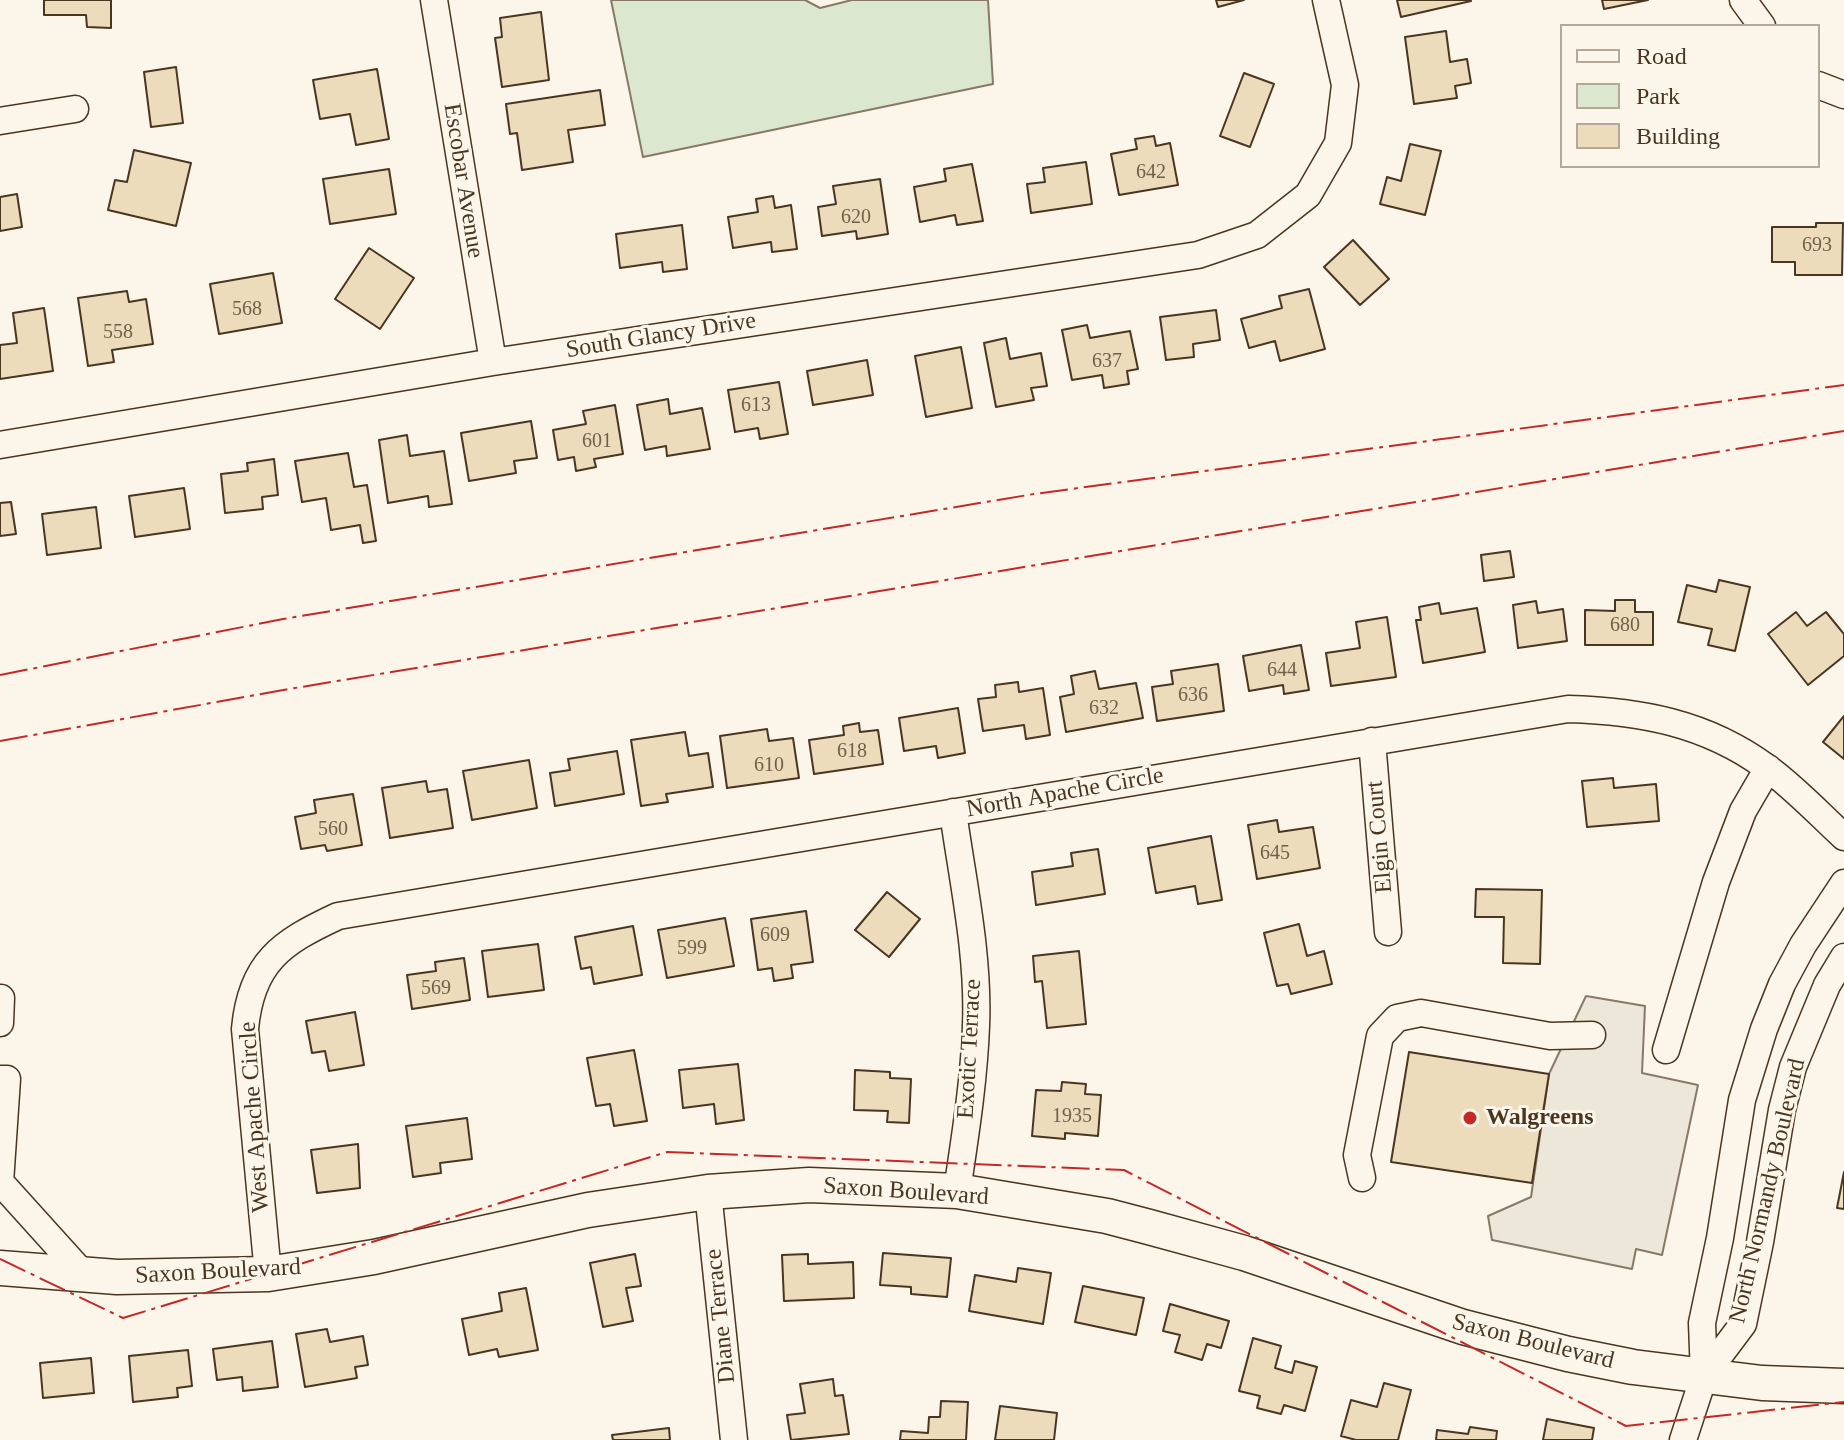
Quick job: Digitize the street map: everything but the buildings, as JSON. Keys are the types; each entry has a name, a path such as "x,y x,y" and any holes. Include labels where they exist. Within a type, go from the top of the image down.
{"main road":[{"name":"Saxon Boulevard","path":"0,1268 85,1276 268,1274 374,1257 588,1210 708,1192 809,1185 957,1191 1107,1216 1244,1253 1463,1327 1568,1354 1633,1367 1762,1383 1844,1386"}],"street":[{"name":"Escobar Avenue","path":"434,0 493,362"},
{"name":"South Glancy Drive","path":"0,445 493,362 1198,255 1257,235 1308,195 1338,143 1345,85 1326,0"},
{"path":"1743,0 1761,24"},
{"path":"1820,86 1844,95"},
{"path":"0,121 75,109"},
{"name":"North Apache Circle","path":"265,964 298,934 338,916 1568,709 1616,710 1672,721 1732,745 1768,768 1844,837"},
{"name":"Elgin Court","path":"1372,741 1388,932"},
{"path":"1666,1050 1716,882 1743,811 1768,768"},
{"name":"Exotic Terrace","path":"953,812 973,954 976,1025 957,1191"},
{"name":"North Normandy Boulevard","path":"1704,1376 1702,1323 1720,1238 1742,1100 1782,984 1803,945 1844,883"},
{"name":"North Normandy Boulevard","path":"1683,1440 1704,1376 1743,1324 1789,1081 1809,1025 1844,957"},
{"name":"West Apache Circle","path":"265,964 247,1007 245,1029 268,1274"},
{"path":"1362,1178 1357,1155 1380,1036 1397,1018 1421,1013 1550,1036 1592,1035"},
{"path":"0,1079 7,1079 0,1184 85,1276"},
{"name":"Diane Terrace","path":"708,1192 734,1440"}],"green space":[{"path":"611,0 805,0 820,8 852,0 988,0 993,84 643,157"}],"shaded area":[{"path":"1586,996 1645,1006 1642,1073 1698,1085 1662,1255 1636,1249 1632,1269 1492,1240 1488,1216 1531,1197 1549,1074"}],"power":[{"path":"0,675 283,619 1034,494 1844,385"},
{"path":"0,741 289,689 1844,431"},
{"path":"0,1259 123,1318 667,1152 1124,1170 1626,1426 1844,1402"}],"place":[{"name":"Walgreens","path":"1470,1118"}]}
